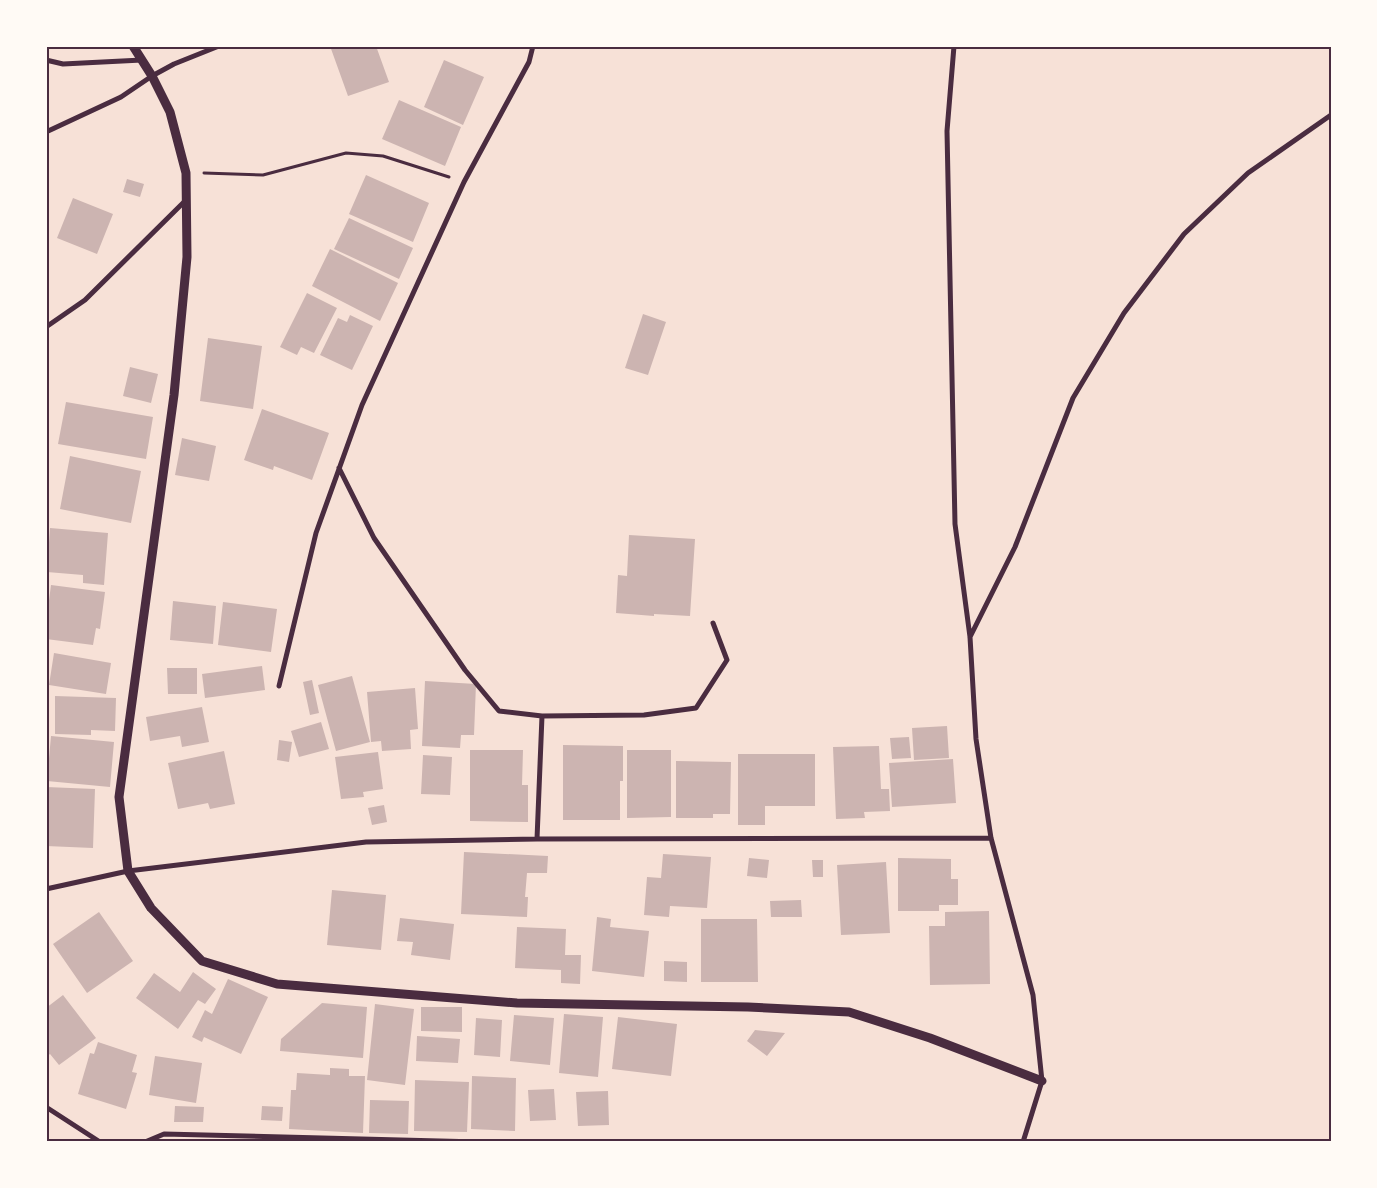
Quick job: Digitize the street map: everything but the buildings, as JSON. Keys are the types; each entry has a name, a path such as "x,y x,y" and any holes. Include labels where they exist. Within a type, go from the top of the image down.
{"street":[{"path":"133,46 152,76 170,112 186,173 187,257 174,395 119,797 128,871 151,908 202,960 277,984 517,1003 849,1012 930,1038 1042,1082"},
{"path":"46,132 120,97 174,64 219,46"},
{"path":"279,686 316,533 362,405 464,182 528,62 533,46"},
{"path":"954,46 947,130 955,524 970,637 976,739 991,838 1033,995 1042,1082 1023,1142"},
{"path":"46,60 63,64 142,60"},
{"path":"970,637 1015,548 1073,398 1124,313 1184,234 1248,173 1331,115"},
{"path":"46,328 85,300 186,200"},
{"path":"339,468 374,538 465,670 499,711 542,716 644,715 696,708 727,660 713,623"},
{"path":"538,839 542,716"},
{"path":"46,888 128,871 366,842 538,839 991,838"},
{"path":"46,1107 100,1142"},
{"path":"146,1142 164,1134 479,1142"}],"path":[{"path":"186,173 263,175 346,153 383,156 464,182"}]}
